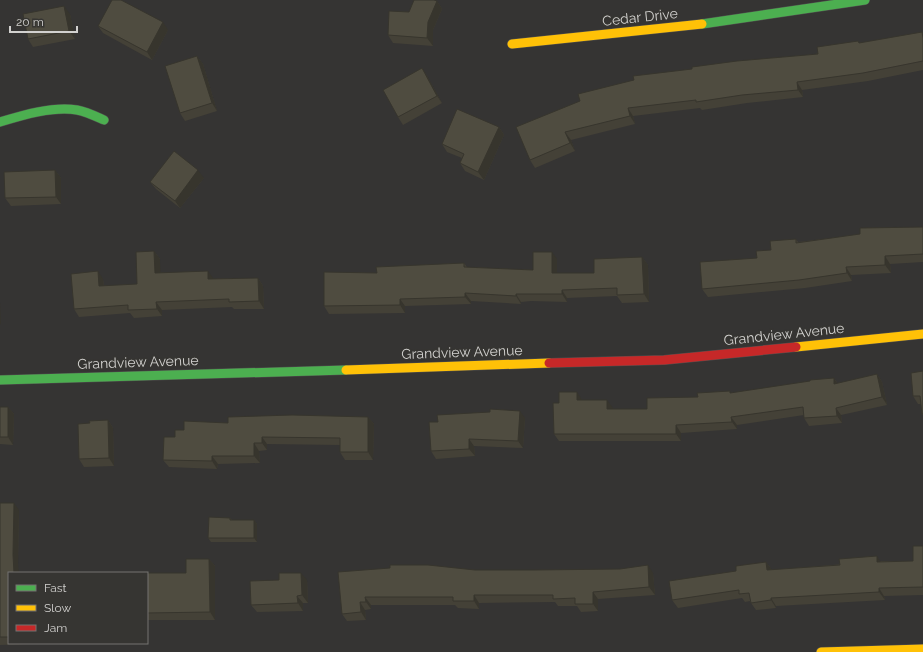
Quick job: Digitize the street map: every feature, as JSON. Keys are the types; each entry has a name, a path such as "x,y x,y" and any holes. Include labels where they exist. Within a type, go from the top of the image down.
{"street":[{"name":"Cedar Drive","path":"512,44 676,28 865,0"},
{"path":"0,122 22,116 55,111 75,110 104,120"},
{"name":"Grandview Avenue","path":"0,380 664,360 923,334"},
{"path":"821,652 923,649"}],"building":[{"path":"112,0 121,0 163,22 147,52 98,26"},
{"path":"414,0 437,1 428,22 427,38 388,35 389,11 409,12"},
{"path":"64,6 69,31 28,39 23,14"},
{"path":"922,32 923,61 863,73 797,82 798,90 628,108 630,116 565,132 570,143 530,160 516,127 580,101 578,94 634,80 633,76 692,69 692,67 737,61 818,54 817,47 858,41 859,43"},
{"path":"197,56 212,103 180,113 165,66"},
{"path":"422,68 437,96 398,117 383,90"},
{"path":"457,109 499,127 478,172 460,163 464,154 442,144"},
{"path":"174,151 198,170 175,201 150,182"},
{"path":"55,170 56,197 5,198 4,172"},
{"path":"923,227 923,254 885,256 885,265 846,267 847,273 799,280 702,289 700,262 757,258 756,251 771,250 770,241 796,239 796,243 860,234 860,228"},
{"path":"154,251 155,273 208,271 208,279 258,278 259,301 229,302 229,299 156,302 157,309 128,310 128,305 74,309 71,274 98,271 99,286 137,284 136,252"},
{"path":"533,252 552,252 552,273 594,273 594,259 642,257 644,294 617,295 617,288 562,290 562,294 516,294 516,296 465,293 465,297 400,299 400,305 324,306 324,272 377,273 376,267 464,263 464,267 533,270"},
{"path":"923,371 922,414 920,396 913,396 911,373"},
{"path":"877,374 882,397 836,408 837,416 804,418 803,407 731,417 732,422 676,425 676,434 554,434 553,403 559,403 559,392 577,392 577,400 607,400 607,409 647,409 647,398 698,397 697,393 730,391 730,393 810,380 834,378 834,384"},
{"path":"0,407 8,407 8,437 0,437"},
{"path":"490,409 520,411 518,441 469,439 469,449 431,451 429,422 438,422 437,415 490,412"},
{"path":"292,415 368,417 368,452 340,452 340,438 262,437 262,443 254,443 254,456 212,456 212,461 163,460 164,437 175,437 175,430 184,430 184,421 228,423 228,417"},
{"path":"108,420 109,458 79,459 78,424 90,423 89,421"},
{"path":"0,503 14,503 14,572 8,572 8,637 0,637"},
{"path":"209,517 230,518 230,520 254,520 254,538 208,538"},
{"path":"913,546 923,546 923,587 879,588 879,592 771,598 771,600 751,603 749,593 739,594 739,590 672,600 669,581 736,571 736,566 766,562 767,570 840,565 839,559 877,556 877,562 913,561"},
{"path":"186,559 209,559 210,612 148,613 148,573 186,573"},
{"path":"390,565 428,565 475,570 535,570 620,569 648,565 649,587 593,592 593,604 575,604 575,598 553,599 553,595 474,595 474,601 453,601 453,597 365,597 366,602 360,602 361,612 342,614 338,572 390,568"},
{"path":"279,573 301,573 302,595 297,596 298,603 251,605 250,581 279,580"}],"traffic: fast":[{"path":"702,24 865,0"},
{"path":"0,122 28,114 58,109 77,110 104,120"},
{"path":"0,380 346,370"}],"traffic: slow":[{"path":"512,44 702,24"},
{"path":"796,347 923,334"},
{"path":"346,370 549,363"},
{"path":"821,652 923,649"}],"traffic: jam":[{"path":"549,363 664,360 796,347"}]}
